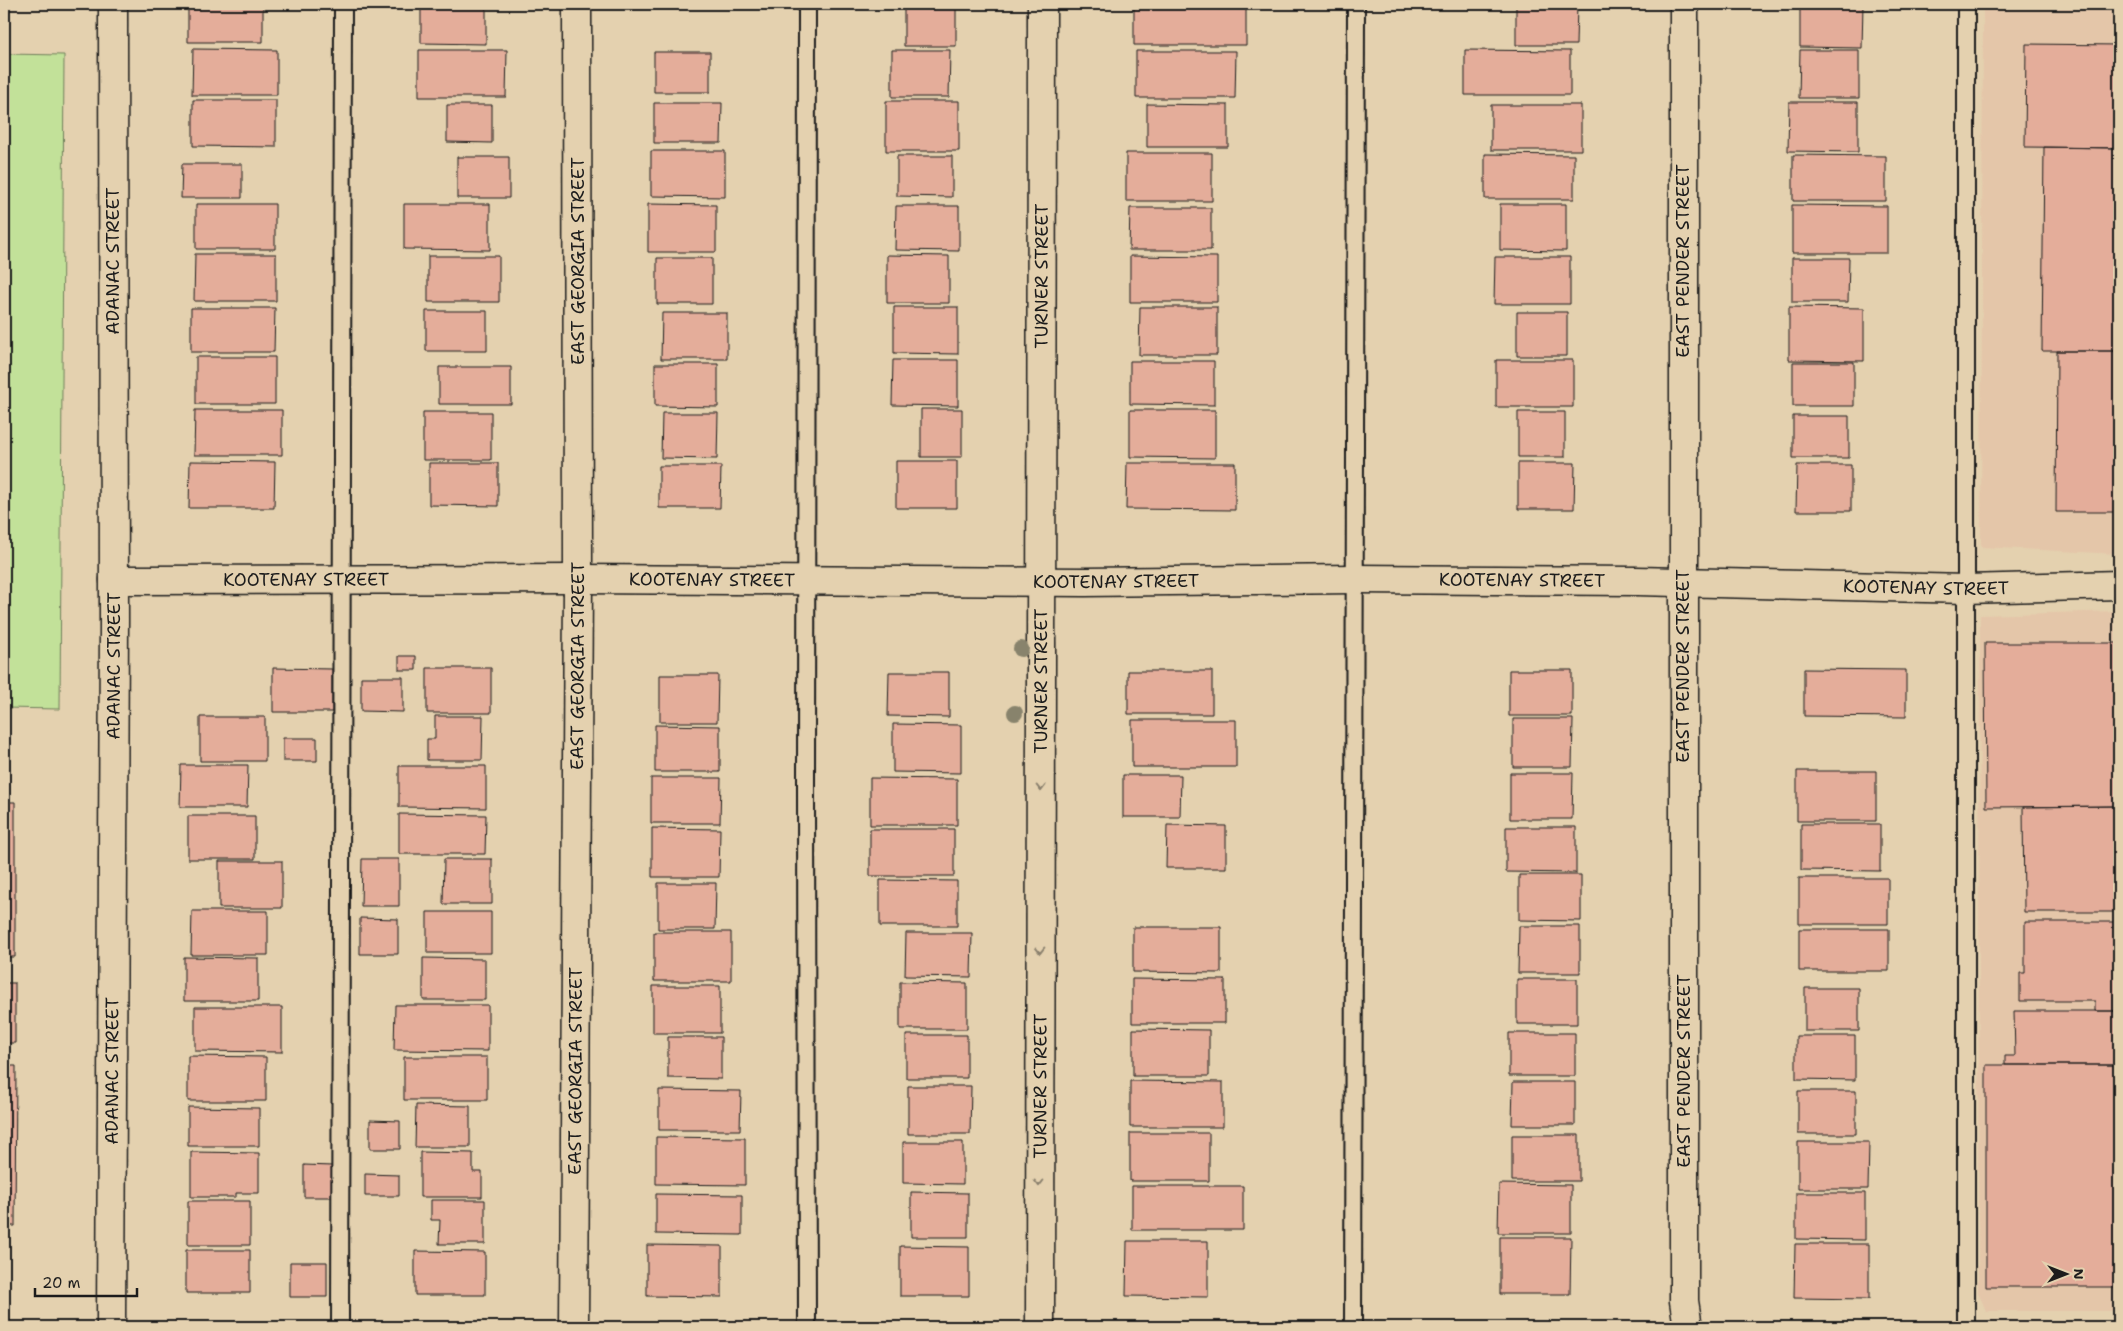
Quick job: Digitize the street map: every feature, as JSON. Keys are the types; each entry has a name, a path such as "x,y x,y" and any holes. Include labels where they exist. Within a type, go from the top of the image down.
{"street":[{"name":"ADANAC STREET","path":"112,1327 113,4"},
{"name":"EAST GEORGIA STREET","path":"574,1327 578,579 577,4"},
{"name":"TURNER STREET","path":"1040,1327 1042,4"},
{"name":"EAST PENDER STREET","path":"1684,4 1684,1301 1688,1327"},
{"name":"KOOTENAY STREET","path":"114,580 578,579 1042,582 1355,579 1683,582 1966,589 2119,585"}],"lane":[{"path":"340,1327 342,4"},
{"path":"808,4 806,580 808,1327"},
{"path":"1353,1327 1356,4"},
{"path":"1966,4 1966,1327"}],"shaded area":[{"path":"1983,4 2119,4 2119,554 1981,547"},
{"path":"2119,611 2119,1311 1986,1311 1978,1292 1980,615"}],"green space":[{"path":"4,54 64,55 60,709 4,708"}],"building":[{"path":"188,4 263,4 263,42 188,42"},
{"path":"421,4 486,4 486,44 421,43"},
{"path":"904,4 956,4 956,46 904,46"},
{"path":"1134,4 1246,4 1246,45 1134,45"},
{"path":"1516,4 1577,4 1576,45 1516,45"},
{"path":"1800,4 1863,4 1862,48 1800,47"},
{"path":"2026,44 2119,45 2119,148 2025,147"},
{"path":"193,49 277,50 277,95 192,95"},
{"path":"419,50 507,50 506,97 419,97"},
{"path":"892,50 950,50 949,97 892,97"},
{"path":"1465,50 1570,51 1570,95 1465,95"},
{"path":"1800,50 1859,50 1859,98 1799,98"},
{"path":"1136,51 1236,51 1235,98 1136,98"},
{"path":"654,52 710,52 710,92 654,92"},
{"path":"193,100 276,100 276,147 193,146"},
{"path":"886,101 959,101 959,151 886,151"},
{"path":"1789,102 1858,102 1858,152 1788,151"},
{"path":"654,103 722,103 721,143 654,143"},
{"path":"1147,104 1228,105 1228,147 1147,147"},
{"path":"447,105 492,105 492,143 447,142"},
{"path":"1491,105 1581,105 1581,150 1491,150"},
{"path":"2044,147 2119,148 2119,351 2042,351"},
{"path":"651,151 725,151 725,197 651,196"},
{"path":"1126,153 1212,153 1212,201 1126,201"},
{"path":"1485,154 1574,155 1574,199 1485,199"},
{"path":"1793,155 1886,156 1886,201 1793,201"},
{"path":"897,156 952,156 952,197 897,196"},
{"path":"457,157 509,157 509,198 457,198"},
{"path":"182,164 242,164 242,198 181,198"},
{"path":"196,204 275,204 275,249 196,249"},
{"path":"404,204 490,204 490,250 404,249"},
{"path":"648,204 716,205 716,252 648,252"},
{"path":"1500,204 1566,204 1566,251 1500,250"},
{"path":"1792,205 1887,206 1887,253 1792,253"},
{"path":"896,206 959,206 959,251 895,250"},
{"path":"1130,208 1211,208 1211,250 1129,250"},
{"path":"195,254 276,254 276,301 194,301"},
{"path":"887,255 949,256 949,303 887,303"},
{"path":"428,256 499,256 499,302 428,302"},
{"path":"1130,256 1217,257 1217,302 1130,302"},
{"path":"1495,257 1570,257 1570,304 1494,304"},
{"path":"657,258 712,258 712,304 657,304"},
{"path":"1792,258 1849,258 1848,302 1792,302"},
{"path":"894,307 958,307 958,354 894,353"},
{"path":"1140,307 1217,307 1217,355 1139,355"},
{"path":"1789,307 1864,308 1864,361 1789,360"},
{"path":"191,308 275,308 274,352 191,352"},
{"path":"426,311 487,311 487,351 426,351"},
{"path":"1517,312 1567,312 1567,356 1517,356"},
{"path":"662,313 727,313 727,359 661,359"},
{"path":"2057,351 2119,351 2119,512 2056,512"},
{"path":"196,357 275,357 275,404 196,404"},
{"path":"893,360 958,360 958,406 892,405"},
{"path":"1496,360 1573,360 1573,407 1496,407"},
{"path":"1130,361 1214,361 1214,405 1130,404"},
{"path":"1793,362 1854,362 1854,406 1793,406"},
{"path":"655,364 718,364 718,407 655,406"},
{"path":"439,367 511,367 511,404 439,404"},
{"path":"921,409 962,409 962,457 921,457"},
{"path":"195,410 282,410 282,455 194,455"},
{"path":"1130,410 1215,410 1215,458 1130,457"},
{"path":"423,412 491,412 491,460 423,460"},
{"path":"1518,412 1565,412 1565,457 1518,457"},
{"path":"662,413 718,413 717,459 661,458"},
{"path":"1793,416 1849,416 1849,458 1793,458"},
{"path":"190,461 275,462 274,508 189,508"},
{"path":"896,461 957,461 957,508 896,508"},
{"path":"429,463 498,463 498,506 429,505"},
{"path":"1127,463 1235,463 1235,510 1126,509"},
{"path":"1518,463 1575,463 1574,509 1518,509"},
{"path":"1797,465 1851,465 1851,511 1796,511"},
{"path":"659,466 721,466 720,508 659,508"},
{"path":"1985,643 2119,643 2119,806 1986,807"},
{"path":"399,656 416,656 416,670 399,670"},
{"path":"273,668 332,669 332,712 273,712"},
{"path":"427,668 491,668 491,713 427,713"},
{"path":"1804,669 1906,670 1906,717 1804,716"},
{"path":"1509,670 1572,670 1572,716 1509,716"},
{"path":"1128,671 1212,671 1212,714 1128,714"},
{"path":"889,672 949,672 949,717 888,716"},
{"path":"660,675 718,675 717,722 660,722"},
{"path":"361,677 403,677 403,712 361,711"},
{"path":"435,716 483,716 482,760 427,760 427,739 435,739"},
{"path":"200,717 265,717 265,761 200,761"},
{"path":"1513,719 1573,719 1572,767 1513,767"},
{"path":"1132,720 1236,720 1236,767 1132,767"},
{"path":"893,724 961,725 961,773 893,772"},
{"path":"655,725 720,726 720,772 655,772"},
{"path":"283,738 317,738 317,761 283,761"},
{"path":"181,765 248,765 247,807 180,807"},
{"path":"399,766 486,766 486,808 399,807"},
{"path":"1797,771 1876,771 1876,821 1797,821"},
{"path":"1510,773 1573,773 1572,819 1510,819"},
{"path":"1123,775 1181,775 1180,817 1123,817"},
{"path":"651,778 721,778 720,823 651,823"},
{"path":"870,778 957,779 957,825 870,825"},
{"path":"4,802 15,802 15,957 4,957"},
{"path":"2119,806 2119,912 2024,912 2023,807"},
{"path":"399,814 486,815 485,854 399,854"},
{"path":"188,816 255,816 255,859 188,859"},
{"path":"1801,824 1880,824 1880,871 1801,870"},
{"path":"1167,825 1226,826 1226,868 1166,868"},
{"path":"1506,827 1576,827 1576,873 1506,872"},
{"path":"652,828 720,829 719,877 652,877"},
{"path":"870,829 954,829 954,876 870,876"},
{"path":"362,859 399,859 399,906 361,906"},
{"path":"444,859 492,859 492,904 443,904"},
{"path":"219,861 282,861 282,908 219,908"},
{"path":"1519,875 1581,875 1581,921 1519,920"},
{"path":"1799,878 1888,878 1888,924 1799,924"},
{"path":"880,880 957,881 957,926 880,926"},
{"path":"658,883 716,883 715,929 658,929"},
{"path":"192,911 268,911 268,955 191,955"},
{"path":"427,912 491,912 491,953 427,953"},
{"path":"360,918 398,919 398,954 360,954"},
{"path":"2025,922 2119,922 2119,1011 2095,1011 2095,1001 2020,1001 2020,973 2025,973"},
{"path":"1519,926 1580,926 1580,973 1518,973"},
{"path":"1133,927 1221,927 1221,973 1133,972"},
{"path":"1799,929 1889,929 1889,971 1799,971"},
{"path":"654,932 731,932 731,981 654,981"},
{"path":"906,933 972,933 971,977 905,976"},
{"path":"184,957 258,958 258,1001 184,1001"},
{"path":"423,958 485,959 485,1000 423,1000"},
{"path":"1132,979 1225,980 1225,1023 1132,1023"},
{"path":"1517,979 1577,979 1577,1024 1517,1024"},
{"path":"900,982 967,983 967,1029 900,1029"},
{"path":"4,983 15,983 15,1043 4,1043"},
{"path":"653,986 720,986 720,1033 653,1033"},
{"path":"1805,988 1859,988 1859,1031 1805,1031"},
{"path":"395,1005 488,1005 488,1051 394,1050"},
{"path":"195,1007 282,1007 282,1052 195,1051"},
{"path":"2014,1011 2119,1011 2119,1065 2005,1065 2005,1056 2015,1056"},
{"path":"1133,1029 1209,1030 1209,1076 1133,1076"},
{"path":"1509,1033 1575,1033 1575,1076 1509,1076"},
{"path":"906,1035 967,1035 967,1078 906,1078"},
{"path":"1796,1036 1855,1036 1855,1080 1796,1079"},
{"path":"668,1037 721,1037 721,1079 668,1078"},
{"path":"188,1056 266,1057 266,1101 188,1101"},
{"path":"404,1057 487,1057 487,1100 404,1100"},
{"path":"1986,1065 2119,1065 2119,1287 1986,1287"},
{"path":"4,1066 16,1066 15,1226 4,1226"},
{"path":"1130,1081 1223,1082 1223,1127 1130,1127"},
{"path":"1513,1082 1575,1082 1575,1125 1512,1125"},
{"path":"908,1086 971,1086 970,1134 908,1134"},
{"path":"659,1090 741,1091 740,1130 659,1130"},
{"path":"1798,1091 1856,1091 1856,1134 1798,1134"},
{"path":"416,1105 470,1106 470,1147 415,1147"},
{"path":"188,1107 259,1108 259,1146 188,1146"},
{"path":"370,1120 400,1121 400,1149 370,1149"},
{"path":"1130,1133 1209,1133 1209,1181 1130,1181"},
{"path":"1512,1135 1579,1135 1579,1181 1512,1181"},
{"path":"656,1137 745,1138 745,1185 656,1184"},
{"path":"903,1142 963,1142 963,1184 903,1183"},
{"path":"1798,1142 1869,1142 1868,1189 1798,1189"},
{"path":"191,1152 259,1153 259,1193 236,1193 236,1197 191,1197"},
{"path":"420,1152 473,1153 473,1172 482,1172 482,1197 420,1197"},
{"path":"304,1165 332,1166 332,1197 304,1197"},
{"path":"365,1174 399,1175 399,1196 365,1196"},
{"path":"1499,1184 1571,1185 1571,1233 1498,1233"},
{"path":"1132,1186 1243,1186 1243,1230 1132,1230"},
{"path":"911,1192 968,1193 968,1237 911,1237"},
{"path":"1796,1193 1865,1193 1865,1240 1796,1239"},
{"path":"656,1194 742,1195 742,1235 656,1234"},
{"path":"431,1200 485,1200 485,1244 439,1244 440,1220 431,1220"},
{"path":"188,1201 250,1201 250,1245 188,1245"},
{"path":"1500,1237 1571,1237 1570,1294 1500,1294"},
{"path":"1127,1241 1208,1241 1208,1297 1126,1296"},
{"path":"1795,1244 1869,1244 1869,1299 1794,1298"},
{"path":"647,1245 722,1246 722,1297 647,1296"},
{"path":"900,1246 969,1247 969,1296 900,1296"},
{"path":"186,1250 250,1250 250,1293 186,1293"},
{"path":"415,1251 485,1252 485,1295 415,1295"},
{"path":"290,1262 327,1262 327,1297 290,1297"}]}
